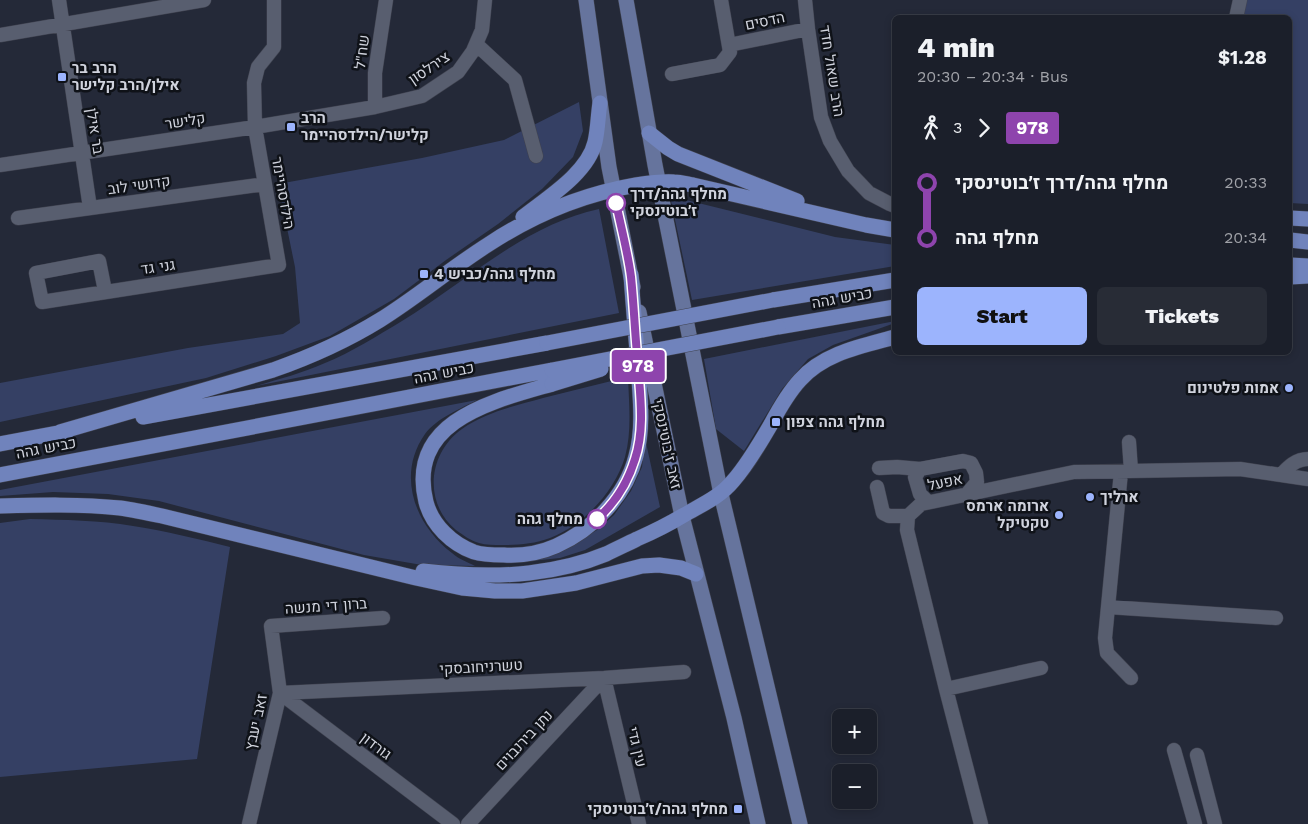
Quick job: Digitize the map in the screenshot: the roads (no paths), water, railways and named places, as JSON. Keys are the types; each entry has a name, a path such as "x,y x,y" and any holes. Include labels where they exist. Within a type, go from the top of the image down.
{"highway":[{"path":"60,432 273,370 331,347 380,320 490,243 574,176 585,164 592,152 600,102"},
{"path":"649,133 678,154 840,218"},
{"path":"490,243 530,220 598,193 658,182 693,185 892,229"},
{"path":"1292,218 1308,219"},
{"path":"1292,240 1308,242"},
{"path":"1292,265 1308,266"},
{"path":"552,377 466,414 453,422 432,447 426,461 423,476 427,507 434,522 446,534 458,544 475,553 513,556 532,554 555,547 588,526 606,511 619,493 636,458 640,436 640,388 631,276"},
{"path":"1292,277 1308,276"},
{"name":"כביש גהה","path":"0,444 773,300 892,280"},
{"name":"כביש גהה","path":"0,475 552,377 687,344 892,308"},
{"path":"343,560 438,573 500,575 560,568 599,556 669,524 721,494 744,467 764,437 784,400 800,379 813,368 831,358 854,348 892,338"},
{"path":"0,506 39,504 120,508 162,516 462,588 495,591 550,588 642,566 659,565 680,568 696,574"}],"main road":[{"name":"זאב ז'בוטינסקי","path":"586,0 613,189 631,276 682,516 734,718 758,824"},
{"path":"626,0 658,182 721,494 800,824"}],"street":[{"name":"בר אילן","path":"59,0 90,208"},
{"path":"0,35 204,0"},
{"name":"הילדסהיימר","path":"274,0 274,47 258,67 254,84 256,127 279,265"},
{"name":"שח\"ל","path":"375,107 376,73 386,0"},
{"name":"צירלסון","path":"375,107 422,96 458,72 473,51 482,30 484,0"},
{"name":"הדסים","path":"672,74 720,65 730,52 721,0"},
{"path":"805,0 810,0"},
{"name":"הרב שאול חדד","path":"805,0 821,117 830,141 848,171 869,193 892,205"},
{"path":"1237,15 1240,0"},
{"name":"הדסים","path":"729,45 808,29"},
{"path":"476,44 515,80 536,156"},
{"name":"קלישר","path":"0,166 375,107"},
{"name":"קדושי לוב","path":"18,218 265,184"},
{"name":"גני גד","path":"105,292 99,261 36,273 42,302 279,265"},
{"path":"1129,442 1105,638 1107,653 1131,678"},
{"path":"1280,475 1288,467 1301,459 1308,459"},
{"path":"880,468 920,469 962,461 971,463 976,473 977,482 967,494"},
{"path":"920,469 915,477 920,494 928,502"},
{"name":"אפעל","path":"908,516 921,504 928,502 1074,472 1240,469 1308,479"},
{"path":"877,487 883,512 889,516 908,516 907,530 981,824"},
{"path":"1108,607 1276,618"},
{"name":"ברון די מנשה","path":"271,626 383,618"},
{"name":"זאב יעבץ","path":"249,824 280,693 271,626"},
{"path":"946,690 1041,668"},
{"name":"טשרניחובסקי","path":"280,693 604,678 684,672"},
{"name":"נתן בירנבוים","path":"468,824 604,678"},
{"name":"עין גדי","path":"604,678 639,824"},
{"name":"גורדון","path":"280,693 453,824"},
{"path":"1174,750 1195,824"},
{"path":"1197,754 1215,824"}],"place":[{"name":"הרב בר אילן/הרב קלישר","path":"62,77"},
{"name":"הרב קלישר/הילדסהיימר","path":"291,127"},
{"name":"מחלף גהה/דרך ז׳בוטינסקי","path":"616,203"},
{"name":"מחלף גהה/כביש 4","path":"424,274"},
{"name":"אמות פלטינום","path":"1289,388"},
{"name":"מחלף גהה צפון","path":"776,422"},
{"name":"ארליך","path":"1090,497"},
{"name":"ארומה ארמס טקטיקל","path":"1059,515"},
{"name":"מחלף גהה","path":"597,519"},
{"name":"מחלף גהה/ז׳בוטינסקי","path":"738,809"}]}
